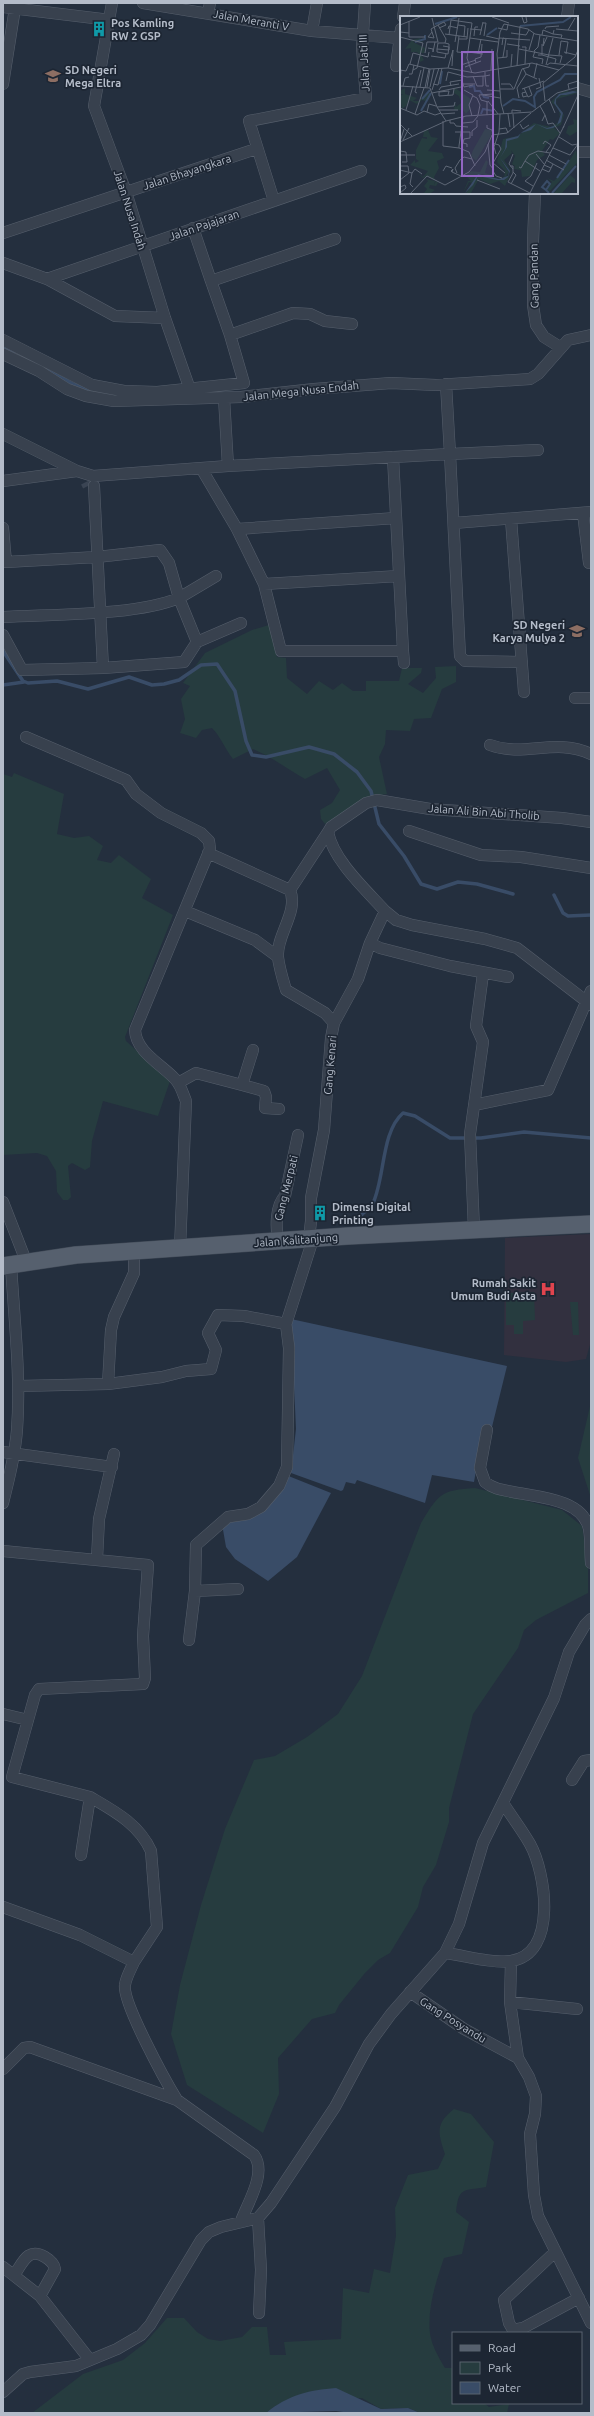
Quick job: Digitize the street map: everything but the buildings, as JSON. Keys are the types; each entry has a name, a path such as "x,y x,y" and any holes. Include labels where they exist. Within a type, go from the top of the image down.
{"main road":[{"name":"Jalan Kalitanjung","path":"13,1264 63,1256 278,1241 591,1224"}],"street":[{"name":"Jalan Nusa Indah","path":"112,3 94,106 126,192 165,318 191,394"},
{"name":"Jalan Meranti V","path":"143,3 209,8 312,31 362,36 400,33"},
{"path":"312,31 317,3"},
{"name":"Jalan Jati III","path":"256,149 248,124 252,119 366,98 362,36 365,3"},
{"path":"403,16 405,3"},
{"path":"567,16 569,3"},
{"path":"3,6 110,20"},
{"path":"3,84 5,63 15,8"},
{"path":"396,66 400,33"},
{"path":"578,88 591,92"},
{"path":"256,149 274,201"},
{"name":"Jalan Bhayangkara","path":"3,232 256,149"},
{"path":"578,152 589,152"},
{"name":"Jalan Pajajaran","path":"47,279 361,171"},
{"name":"Gang Pandan","path":"535,194 533,305 536,325 544,337 560,347"},
{"path":"3,340 92,385 124,391 191,394 244,383 230,335 193,228"},
{"path":"211,281 335,239"},
{"path":"3,263 47,279 115,316 165,318"},
{"path":"230,335 293,313 310,314 325,321 352,324"},
{"name":"Jalan Mega Nusa Endah","path":"3,354 39,371 67,389 86,396 114,401 191,394 224,398 391,383 446,384 530,379 538,374 560,347 568,340 591,335"},
{"path":"446,384 462,660 522,662"},
{"path":"224,398 228,466"},
{"path":"3,434 89,481"},
{"path":"3,481 89,481 228,466 538,450"},
{"path":"393,457 404,663"},
{"path":"200,468 237,529 264,584 281,651 403,651"},
{"path":"89,481 98,557 104,668"},
{"path":"454,523 587,512 589,563"},
{"path":"237,529 396,518"},
{"path":"511,519 524,692"},
{"path":"3,528 4,562 98,557 160,550 169,563 179,598 197,642"},
{"path":"3,617 100,611 162,605 179,598 216,576"},
{"path":"264,584 399,576"},
{"path":"3,635 22,670 104,668 184,662 197,642 241,623"},
{"path":"575,698 591,698"},
{"path":"26,737 126,780 136,794 161,813 200,833 209,841 210,849 186,911 135,1030 136,1038 150,1058 178,1083 186,1101 180,1248"},
{"path":"490,745 502,750 550,746 570,747 591,754"},
{"name":"Jalan Ali Bin Abi Tholib","path":"328,832 331,827 371,801 430,809 562,818 591,822"},
{"path":"409,831 481,855 521,857 591,868"},
{"path":"208,853 290,890 328,832"},
{"path":"328,832 329,838 346,867 385,911 396,920 412,925 485,939 517,948 590,999 548,1090 474,1105"},
{"name":"Gang Kenari","path":"286,1324 311,1239 311,1198 324,1130 331,1038 334,1023 325,1012 286,990 278,957 280,944 292,903 290,890"},
{"path":"186,911 256,940 278,957"},
{"path":"334,1023 358,979 370,943 385,911"},
{"path":"370,943 380,948 483,974 508,977"},
{"path":"474,1230 470,1138 483,1042 476,1026 483,974"},
{"path":"242,1085 253,1050"},
{"path":"178,1083 196,1073 264,1091 266,1097 264,1108 279,1109"},
{"name":"Gang Merpati","path":"278,1241 278,1215 281,1201 285,1196 298,1135"},
{"path":"3,1202 13,1264 18,1386 15,1452 3,1502"},
{"path":"108,1384 111,1330 114,1317 134,1273 134,1251"},
{"path":"18,1386 108,1384 162,1377 186,1371 211,1369 216,1350 208,1333 218,1316 244,1316 286,1324 289,1348 287,1467 279,1486 261,1508 248,1514 228,1516 196,1545 195,1591 189,1640"},
{"path":"487,1430 480,1468 485,1482 497,1489 565,1503 577,1511 585,1519 589,1529 591,1563"},
{"path":"3,1452 15,1452 112,1467"},
{"path":"97,1559 99,1519 114,1454"},
{"path":"3,1551 148,1565 143,1636 145,1678 143,1684 39,1689 35,1695 28,1720 8,1776 90,1797 122,1816 146,1839 151,1851 157,1927 134,1962 124,1985 127,1997 153,2058 177,2100"},
{"path":"195,1591 238,1589"},
{"path":"3,2392 23,2374 76,2366 117,2349 140,2334 150,2325 201,2240 209,2232 241,2221 258,2218 271,2203 335,2107 369,2044 410,1992 445,1953 459,1924 482,1843 503,1804 554,1698 569,1652 585,1625 591,1619"},
{"path":"3,1714 28,1720"},
{"path":"572,1780 584,1761 591,1760"},
{"path":"80,1855 90,1797"},
{"path":"445,1953 512,1961 527,1953 539,1941 545,1919 542,1888 531,1845 503,1804"},
{"path":"3,1907 80,1935 134,1962"},
{"path":"512,1961 510,2002 518,2058 529,2078 536,2096 535,2114 530,2134 534,2195 538,2216 591,2324"},
{"name":"Gang Posyandu","path":"410,1992 464,2029 518,2058"},
{"path":"510,2002 577,2009"},
{"path":"3,2068 24,2048 30,2047 177,2100 254,2155 258,2160 259,2173 241,2221"},
{"path":"258,2218 261,2270 259,2314"},
{"path":"555,2252 504,2300 509,2323 513,2330 523,2328 579,2298"},
{"path":"15,2274 25,2258 31,2254 38,2253 50,2261 55,2269 40,2296"},
{"path":"3,2267 15,2274 40,2296 90,2360"}],"shaded area":[{"name":"Rumah Sakit Umum Budi Asta","path":"591,1234 591,1341 586,1359 566,1362 504,1355 505,1238"}],"green space":[{"path":"269,625 277,657 286,658 287,678 307,694 319,681 333,690 342,683 353,691 366,691 366,681 399,681 402,668 422,668 421,673 408,684 423,693 436,678 435,667 456,666 456,682 442,689 431,718 414,719 410,731 386,730 385,744 379,757 387,794 370,797 325,824 321,819 320,810 332,803 340,790 327,768 305,779 273,759 253,749 233,759 212,728 202,730 196,738 180,733 185,719 181,699 190,686 183,683 205,653 252,630"},
{"path":"14,773 64,794 57,834 74,838 89,836 103,846 97,860 111,863 119,855 151,879 142,898 173,915 125,1037 126,1041 170,1081 158,1116 103,1101 92,1141 90,1167 85,1170 72,1163 68,1166 71,1197 68,1200 63,1200 57,1192 56,1171 47,1156 37,1153 3,1155 3,774 12,777"},
{"path":"534,1292 535,1320 523,1321 523,1334 514,1334 514,1325 506,1325 506,1293"},
{"path":"570,1302 578,1302 579,1335 573,1335"},
{"path":"591,1402 591,1498 578,1458"},
{"path":"475,1488 562,1510 582,1526 588,1567 588,1593 536,1620 524,1630 518,1648 473,1714 449,1808 449,1822 436,1865 423,1887 418,1907 390,1953 378,1960 365,1973 339,2005 335,2013 312,2019 278,2058 279,2094 263,2133 187,2085 171,2034 180,1985 201,1905 225,1829 254,1760 275,1756 307,1737 338,1714 362,1676 421,1523 436,1500 454,1490"},
{"path":"454,2109 471,2114 494,2142 486,2187 467,2190 460,2194 456,2212 469,2222 462,2254 444,2258 435,2286 431,2305 429,2324 430,2334 434,2347 445,2368 452,2368 452,2404 485,2404 489,2407 509,2404 507,2413 420,2413 408,2408 381,2409 362,2398 277,2405 266,2413 32,2413 83,2374 123,2360 145,2343 167,2318 184,2318 197,2332 208,2339 220,2341 242,2337 252,2327 267,2327 270,2355 286,2355 284,2342 341,2339 343,2288 369,2293 374,2269 390,2273 396,2236 395,2208 408,2175 438,2169 445,2154 440,2129 441,2124 448,2114"}],"water":[{"path":"291,1319 507,1366 491,1431 483,1430 474,1482 432,1475 425,1503 357,1480 355,1484 346,1482 343,1490 341,1491 291,1473 296,1429"},
{"path":"286,1475 331,1493 297,1557 268,1581 235,1559 226,1547 222,1524 243,1517"},
{"path":"336,2388 381,2409 408,2408 420,2413 350,2413 336,2411 266,2413 282,2402 299,2394"}],"waterway":[{"path":"3,347 14,352"},
{"path":"27,358 41,366"},
{"path":"48,370 73,384 100,393"},
{"path":"3,651 23,681 28,683 57,681 88,689 129,677 152,685 164,684 179,680 201,665 217,664 235,691 246,741 252,755 266,757 309,747 334,754 357,772 371,791 379,824 404,856 421,884 437,889 458,882 477,884 513,894"},
{"path":"3,685 24,682"},
{"path":"554,895 563,913 568,916 591,915"},
{"path":"356,1224 362,1214 373,1203 380,1181 387,1143 396,1121 403,1113 415,1116 450,1138 481,1138 524,1132 591,1138"}],"tunnel":[{"path":"86,482 88,486"}],"place":[{"name":"Pos Kamling RW 2 GSP","path":"99,29"},
{"name":"SD Negeri Mega Eltra","path":"53,76"},
{"name":"SD Negeri Karya Mulya 2","path":"577,631"},
{"name":"Dimensi Digital Printing","path":"320,1213"},
{"name":"Rumah Sakit Umum Budi Asta","path":"548,1289"}]}
